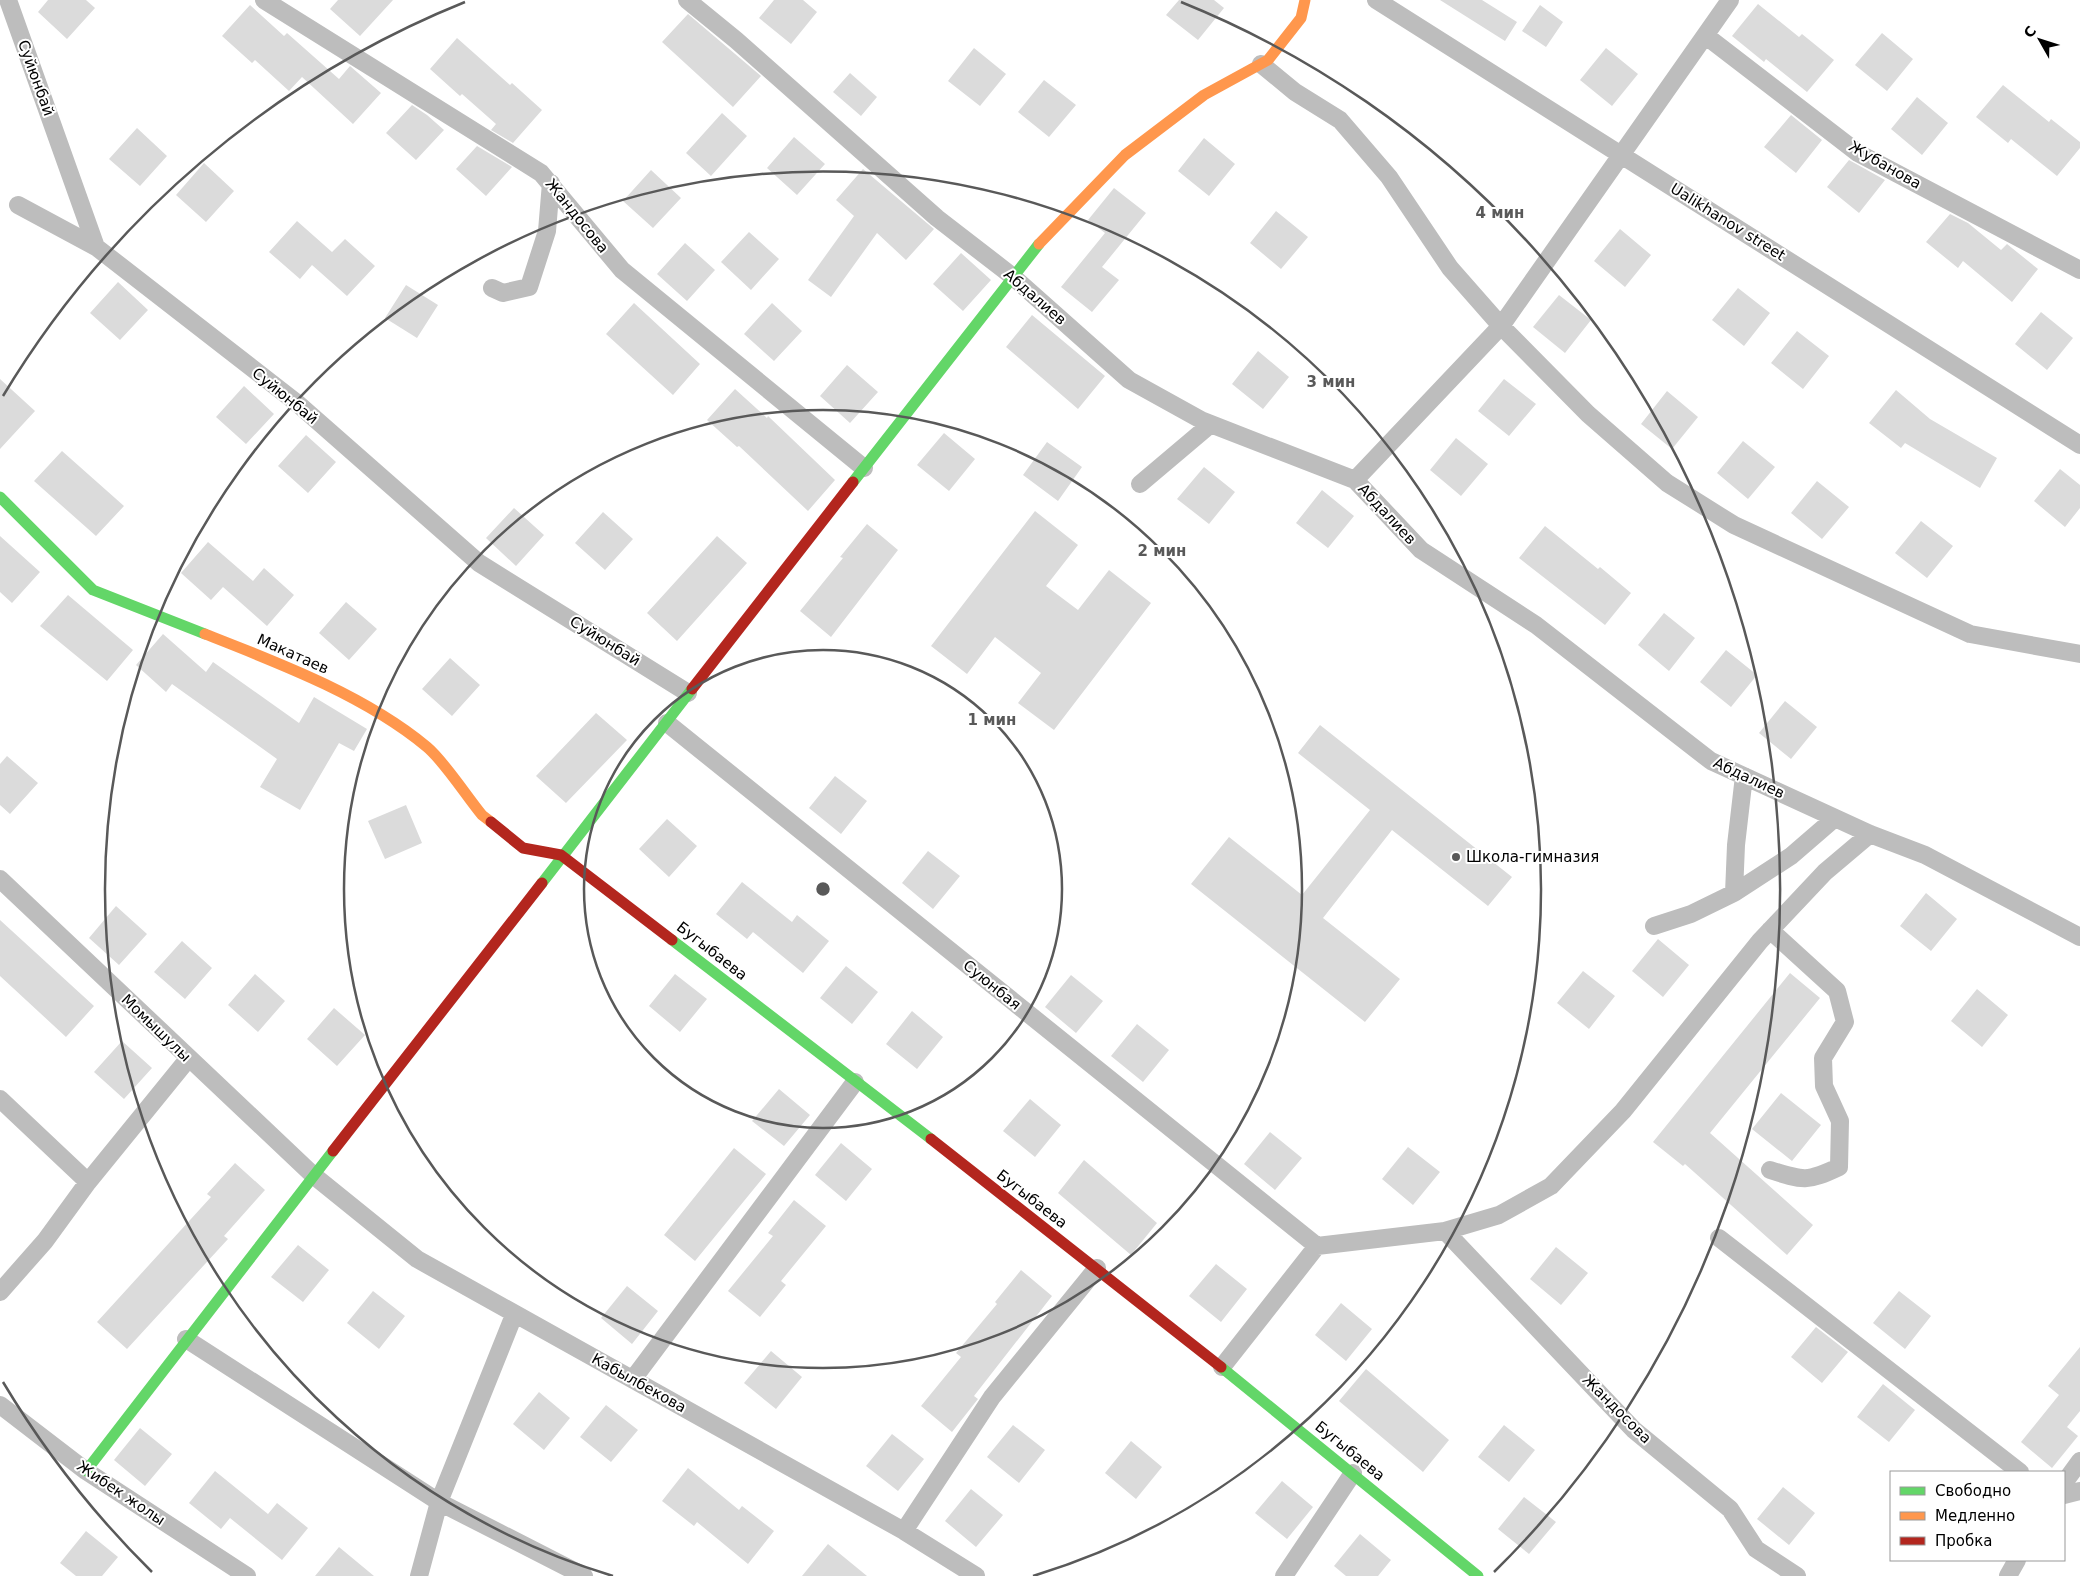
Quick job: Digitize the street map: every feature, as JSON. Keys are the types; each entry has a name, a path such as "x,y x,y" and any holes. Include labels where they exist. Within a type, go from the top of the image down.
{"street":[{"name":"Суйюнбай","path":"8,0 96,247 297,403 479,564 688,693"},
{"name":"Жандосова","path":"264,0 448,113 541,173 622,270 864,468"},
{"name":"Абдалиев","path":"687,0 736,40 937,218 1012,276 1129,380 1211,424 1355,480 1421,550 1536,624 1711,761 1870,834 1925,855 2080,937"},
{"path":"86,1471 313,1175 561,855 667,723 688,693 1012,276 1053,227 1125,155 1204,95 1268,60 1301,18 1305,0"},
{"name":"Ualikhanov street","path":"1376,0 2080,445"},
{"path":"1355,480 1501,326 1620,153 1706,36 1730,0"},
{"name":"Жубанова","path":"1706,36 1858,153 2080,270"},
{"path":"1261,64 1295,92 1340,120 1389,177 1450,268 1501,326 1588,414 1667,483 1734,525 1970,634 2080,654"},
{"path":"492,288 503,293 529,287 547,231 551,183"},
{"path":"18,205 96,247"},
{"path":"1140,484 1211,424"},
{"name":"Макатаев","path":"0,496 93,590 254,653 373,708 429,748 482,815 523,848 561,855"},
{"name":"Суюнбая","path":"667,723 1317,1246"},
{"path":"1734,893 1736,845 1744,776"},
{"path":"1654,926 1691,914 1734,893 1791,856 1835,818"},
{"path":"1222,1367 1317,1246 1445,1231 1499,1214 1550,1186 1623,1111 1770,930 1825,872 1870,834"},
{"name":"Бугыбаева","path":"561,855 1097,1268 1353,1472 1478,1576"},
{"name":"Момышулы","path":"0,879 188,1059 313,1175"},
{"path":"1770,930 1837,991 1845,1022 1823,1058 1824,1086 1840,1121 1839,1167 1822,1175 1802,1180 1770,1170"},
{"path":"0,1292 45,1241 88,1182 188,1059"},
{"path":"633,1379 855,1082"},
{"path":"0,1099 88,1182"},
{"name":"Кабылбекова","path":"313,1175 417,1259 514,1315 633,1379 904,1531 976,1576"},
{"name":"Жандосова","path":"1445,1231 1634,1430 1730,1509 1756,1549 1797,1576"},
{"path":"1719,1238 2019,1471"},
{"path":"904,1531 992,1397 1097,1268"},
{"path":"419,1576 439,1502 514,1315"},
{"path":"186,1340 439,1502 584,1576"},
{"name":"Жибек жолы","path":"0,1405 86,1471 247,1576"},
{"path":"2065,1482 2080,1461"},
{"path":"1284,1576 1353,1472"},
{"path":"2065,1495 2080,1491"},
{"path":"2008,1576 2016,1561"}],"building":[{"path":"48,0 86,0 95,8 67,39 38,12"},
{"path":"338,0 393,0 360,36 330,9"},
{"path":"774,0 803,0 817,12 791,44 759,18"},
{"path":"1179,0 1214,0 1224,8 1198,40 1166,15"},
{"path":"1440,0 1482,0 1517,22 1505,41"},
{"path":"1758,4 1799,37 1802,34 1834,60 1807,92 1766,59 1764,62 1732,36"},
{"path":"250,5 284,36 287,33 339,79 350,66 381,93 353,124 302,77 289,91 255,60 252,63 222,36"},
{"path":"1540,5 1563,22 1546,47 1522,31"},
{"path":"688,14 761,76 733,107 662,42"},
{"path":"1882,33 1913,59 1887,91 1855,65"},
{"path":"457,38 510,85 512,83 542,110 513,143 491,130 496,124 462,94 460,96 430,69"},
{"path":"974,48 1006,74 980,106 948,81"},
{"path":"1606,48 1638,74 1612,106 1580,80"},
{"path":"850,73 877,97 861,116 833,92"},
{"path":"1044,80 1076,105 1049,137 1018,112"},
{"path":"2003,85 2049,122 2051,119 2080,142 2080,148 2057,176 2011,139 2008,143 1976,117"},
{"path":"1917,97 1948,123 1922,155 1891,129"},
{"path":"412,105 444,130 416,160 386,133"},
{"path":"722,113 747,136 711,176 686,153"},
{"path":"1791,115 1822,140 1796,173 1764,147"},
{"path":"137,128 167,156 140,186 109,159"},
{"path":"794,137 825,164 797,195 767,168"},
{"path":"1204,138 1235,164 1209,196 1178,171"},
{"path":"477,146 512,167 486,196 456,169"},
{"path":"1849,160 1885,180 1859,213 1827,187"},
{"path":"204,163 234,191 206,222 176,195"},
{"path":"863,169 934,229 906,260 877,233 831,297 808,280 854,216 836,200"},
{"path":"651,170 681,198 653,228 623,201"},
{"path":"1114,188 1146,213 1102,267 1119,280 1092,312 1061,287 1105,233 1088,220"},
{"path":"1276,211 1308,237 1281,269 1250,243"},
{"path":"1950,214 1968,223 2001,250 2007,244 2038,269 2012,302 1963,261 1958,268 1926,242"},
{"path":"297,221 332,252 345,239 375,266 347,296 312,265 300,279 269,252"},
{"path":"1620,229 1651,255 1625,287 1594,261"},
{"path":"749,232 779,259 751,290 721,262"},
{"path":"685,243 715,270 687,301 657,274"},
{"path":"961,253 991,280 963,311 933,284"},
{"path":"118,282 148,310 120,340 90,313"},
{"path":"406,285 438,305 417,338 385,318"},
{"path":"1738,288 1770,313 1744,346 1712,320"},
{"path":"1559,295 1591,320 1565,353 1533,327"},
{"path":"634,303 700,364 673,395 606,334"},
{"path":"772,303 802,331 774,361 744,334"},
{"path":"2041,312 2073,338 2047,370 2015,344"},
{"path":"1032,315 1105,376 1078,409 1006,347"},
{"path":"1797,331 1829,356 1803,389 1771,363"},
{"path":"1258,351 1289,377 1263,409 1232,384"},
{"path":"847,365 878,392 850,423 820,396"},
{"path":"0,379 35,411 0,449"},
{"path":"1504,379 1536,404 1509,436 1478,411"},
{"path":"244,386 274,414 246,444 216,417"},
{"path":"735,389 767,418 768,416 835,480 808,511 739,446 737,447 707,420"},
{"path":"1896,390 1930,419 1997,458 1980,488 1905,443 1901,448 1869,423"},
{"path":"1667,391 1698,417 1672,449 1641,424"},
{"path":"944,433 975,459 949,491 917,465"},
{"path":"306,435 336,462 308,493 278,466"},
{"path":"1456,438 1488,464 1461,496 1430,470"},
{"path":"1743,441 1775,467 1748,499 1717,473"},
{"path":"1047,442 1082,467 1058,501 1023,475"},
{"path":"62,451 124,506 96,536 34,481"},
{"path":"1204,467 1235,492 1209,524 1177,499"},
{"path":"2060,469 2080,485 2080,508 2065,527 2034,501"},
{"path":"1817,481 1849,507 1822,539 1791,513"},
{"path":"1322,490 1354,516 1328,548 1296,523"},
{"path":"514,508 544,535 516,566 486,538"},
{"path":"1035,511 1078,545 1046,586 1078,610 1109,570 1151,603 1054,730 1018,703 1041,673 995,637 967,674 931,646"},
{"path":"603,512 633,539 605,570 575,543"},
{"path":"1921,521 1953,546 1927,578 1895,553"},
{"path":"867,524 898,550 831,637 800,611 843,558 840,557"},
{"path":"1545,526 1631,593 1605,625 1519,558"},
{"path":"0,536 40,572 12,603 0,592"},
{"path":"717,536 747,563 677,641 647,613"},
{"path":"208,542 253,581 264,568 294,595 267,626 223,587 211,600 181,573"},
{"path":"68,595 133,650 107,681 40,626"},
{"path":"346,602 377,629 349,660 319,633"},
{"path":"1664,613 1695,638 1669,671 1638,645"},
{"path":"163,634 206,672 213,662 299,723 314,697 367,729 354,751 339,743 300,810 260,787 277,759 172,684 166,692 136,665"},
{"path":"1726,650 1757,675 1731,707 1700,682"},
{"path":"450,658 480,685 452,716 422,689"},
{"path":"1785,701 1817,727 1791,759 1759,733"},
{"path":"596,713 627,740 566,803 536,776"},
{"name":"Школа-гимназия","path":"1320,725 1512,877 1488,906 1392,830 1323,918 1400,979 1365,1022 1191,884 1229,837 1302,895 1370,810 1298,753"},
{"path":"7,756 38,783 10,814 0,805 0,764"},
{"path":"835,776 867,801 841,834 809,808"},
{"path":"406,805 422,843 385,859 368,821"},
{"path":"667,819 697,846 669,877 639,849"},
{"path":"928,851 960,876 933,909 902,883"},
{"path":"742,882 792,922 797,915 829,941 803,973 753,932 747,939 716,914"},
{"path":"1926,893 1957,919 1931,951 1900,926"},
{"path":"116,906 147,934 119,965 89,938"},
{"path":"0,920 94,1006 66,1037 0,976"},
{"path":"1658,939 1689,965 1663,997 1632,971"},
{"path":"182,941 212,968 185,999 154,972"},
{"path":"846,966 878,992 852,1024 820,998"},
{"path":"1583,971 1615,996 1589,1029 1557,1003"},
{"path":"1790,973 1820,998 1710,1133 1813,1225 1787,1255 1685,1164 1683,1166 1653,1142"},
{"path":"255,974 285,1001 258,1032 228,1005"},
{"path":"675,974 707,999 680,1032 649,1006"},
{"path":"1071,975 1103,1001 1076,1033 1045,1007"},
{"path":"1977,989 2008,1015 1982,1047 1951,1021"},
{"path":"334,1008 365,1035 337,1066 307,1039"},
{"path":"912,1011 943,1037 917,1069 886,1044"},
{"path":"1137,1024 1169,1050 1143,1082 1111,1056"},
{"path":"122,1041 152,1068 124,1099 94,1072"},
{"path":"779,1089 810,1115 784,1146 752,1121"},
{"path":"1781,1093 1821,1125 1792,1161 1752,1129"},
{"path":"1030,1099 1061,1125 1035,1157 1003,1131"},
{"path":"1270,1132 1302,1158 1275,1190 1244,1164"},
{"path":"841,1143 872,1169 846,1201 815,1175"},
{"path":"1408,1147 1440,1172 1413,1205 1382,1179"},
{"path":"734,1148 766,1174 695,1261 664,1235"},
{"path":"1084,1160 1157,1223 1131,1255 1058,1193"},
{"path":"235,1163 265,1190 224,1236 228,1239 127,1349 97,1322 211,1197 207,1194"},
{"path":"794,1200 826,1226 781,1281 786,1285 760,1317 728,1291 773,1236 768,1233"},
{"path":"298,1245 329,1270 303,1302 271,1277"},
{"path":"1556,1247 1588,1273 1561,1305 1530,1279"},
{"path":"1216,1264 1247,1289 1221,1322 1189,1296"},
{"path":"1021,1270 1052,1296 974,1396 978,1399 952,1432 921,1406 961,1357 956,1353 997,1304 995,1302"},
{"path":"627,1286 658,1311 632,1344 601,1318"},
{"path":"373,1291 405,1316 379,1349 347,1323"},
{"path":"1899,1291 1931,1316 1905,1349 1873,1323"},
{"path":"1341,1303 1372,1329 1346,1361 1315,1335"},
{"path":"1816,1327 1848,1352 1822,1383 1791,1357"},
{"path":"2080,1347 2080,1411 2067,1427 2078,1436 2052,1468 2021,1442 2059,1395 2048,1386"},
{"path":"771,1351 802,1377 776,1409 744,1383"},
{"path":"1366,1369 1449,1440 1423,1472 1339,1401"},
{"path":"1883,1384 1915,1410 1889,1442 1857,1417"},
{"path":"539,1392 570,1418 544,1450 513,1424"},
{"path":"606,1405 638,1430 611,1462 580,1437"},
{"path":"1013,1425 1045,1450 1019,1483 987,1457"},
{"path":"1504,1425 1535,1450 1509,1482 1478,1457"},
{"path":"140,1428 172,1454 145,1486 114,1460"},
{"path":"892,1434 924,1459 898,1491 866,1466"},
{"path":"1131,1441 1162,1467 1136,1499 1105,1473"},
{"path":"688,1468 739,1510 742,1506 774,1531 748,1564 697,1522 694,1526 662,1501"},
{"path":"215,1471 268,1514 277,1503 308,1528 282,1560 230,1518 221,1529 189,1503"},
{"path":"1282,1481 1313,1507 1287,1539 1255,1513"},
{"path":"1783,1487 1815,1513 1789,1545 1757,1519"},
{"path":"971,1489 1003,1515 976,1547 945,1521"},
{"path":"1524,1497 1556,1522 1529,1554 1498,1529"},
{"path":"86,1531 118,1557 102,1576 76,1576 60,1563"},
{"path":"1360,1534 1391,1560 1378,1576 1346,1576 1334,1566"},
{"path":"828,1544 867,1576 802,1576"},
{"path":"339,1547 374,1576 315,1576"}],"traffic: fast":[{"path":"853,482 1039,244"},
{"path":"0,497 93,590 205,634"},
{"path":"542,883 692,689"},
{"path":"672,940 931,1139"},
{"path":"86,1471 333,1151"},
{"path":"1221,1367 1478,1576"}],"traffic: slow":[{"path":"1039,244 1125,155 1204,95 1268,60 1301,18 1305,0"},
{"path":"205,634 321,682 377,712 403,729 434,753 482,815 491,822"}],"traffic: jam":[{"path":"692,689 853,482"},
{"path":"491,822 523,848 561,855 672,940"},
{"path":"333,1151 542,883"},
{"path":"931,1139 1221,1367"}],"place":[{"name":"Школа-гимназия","path":"1456,857"}]}
